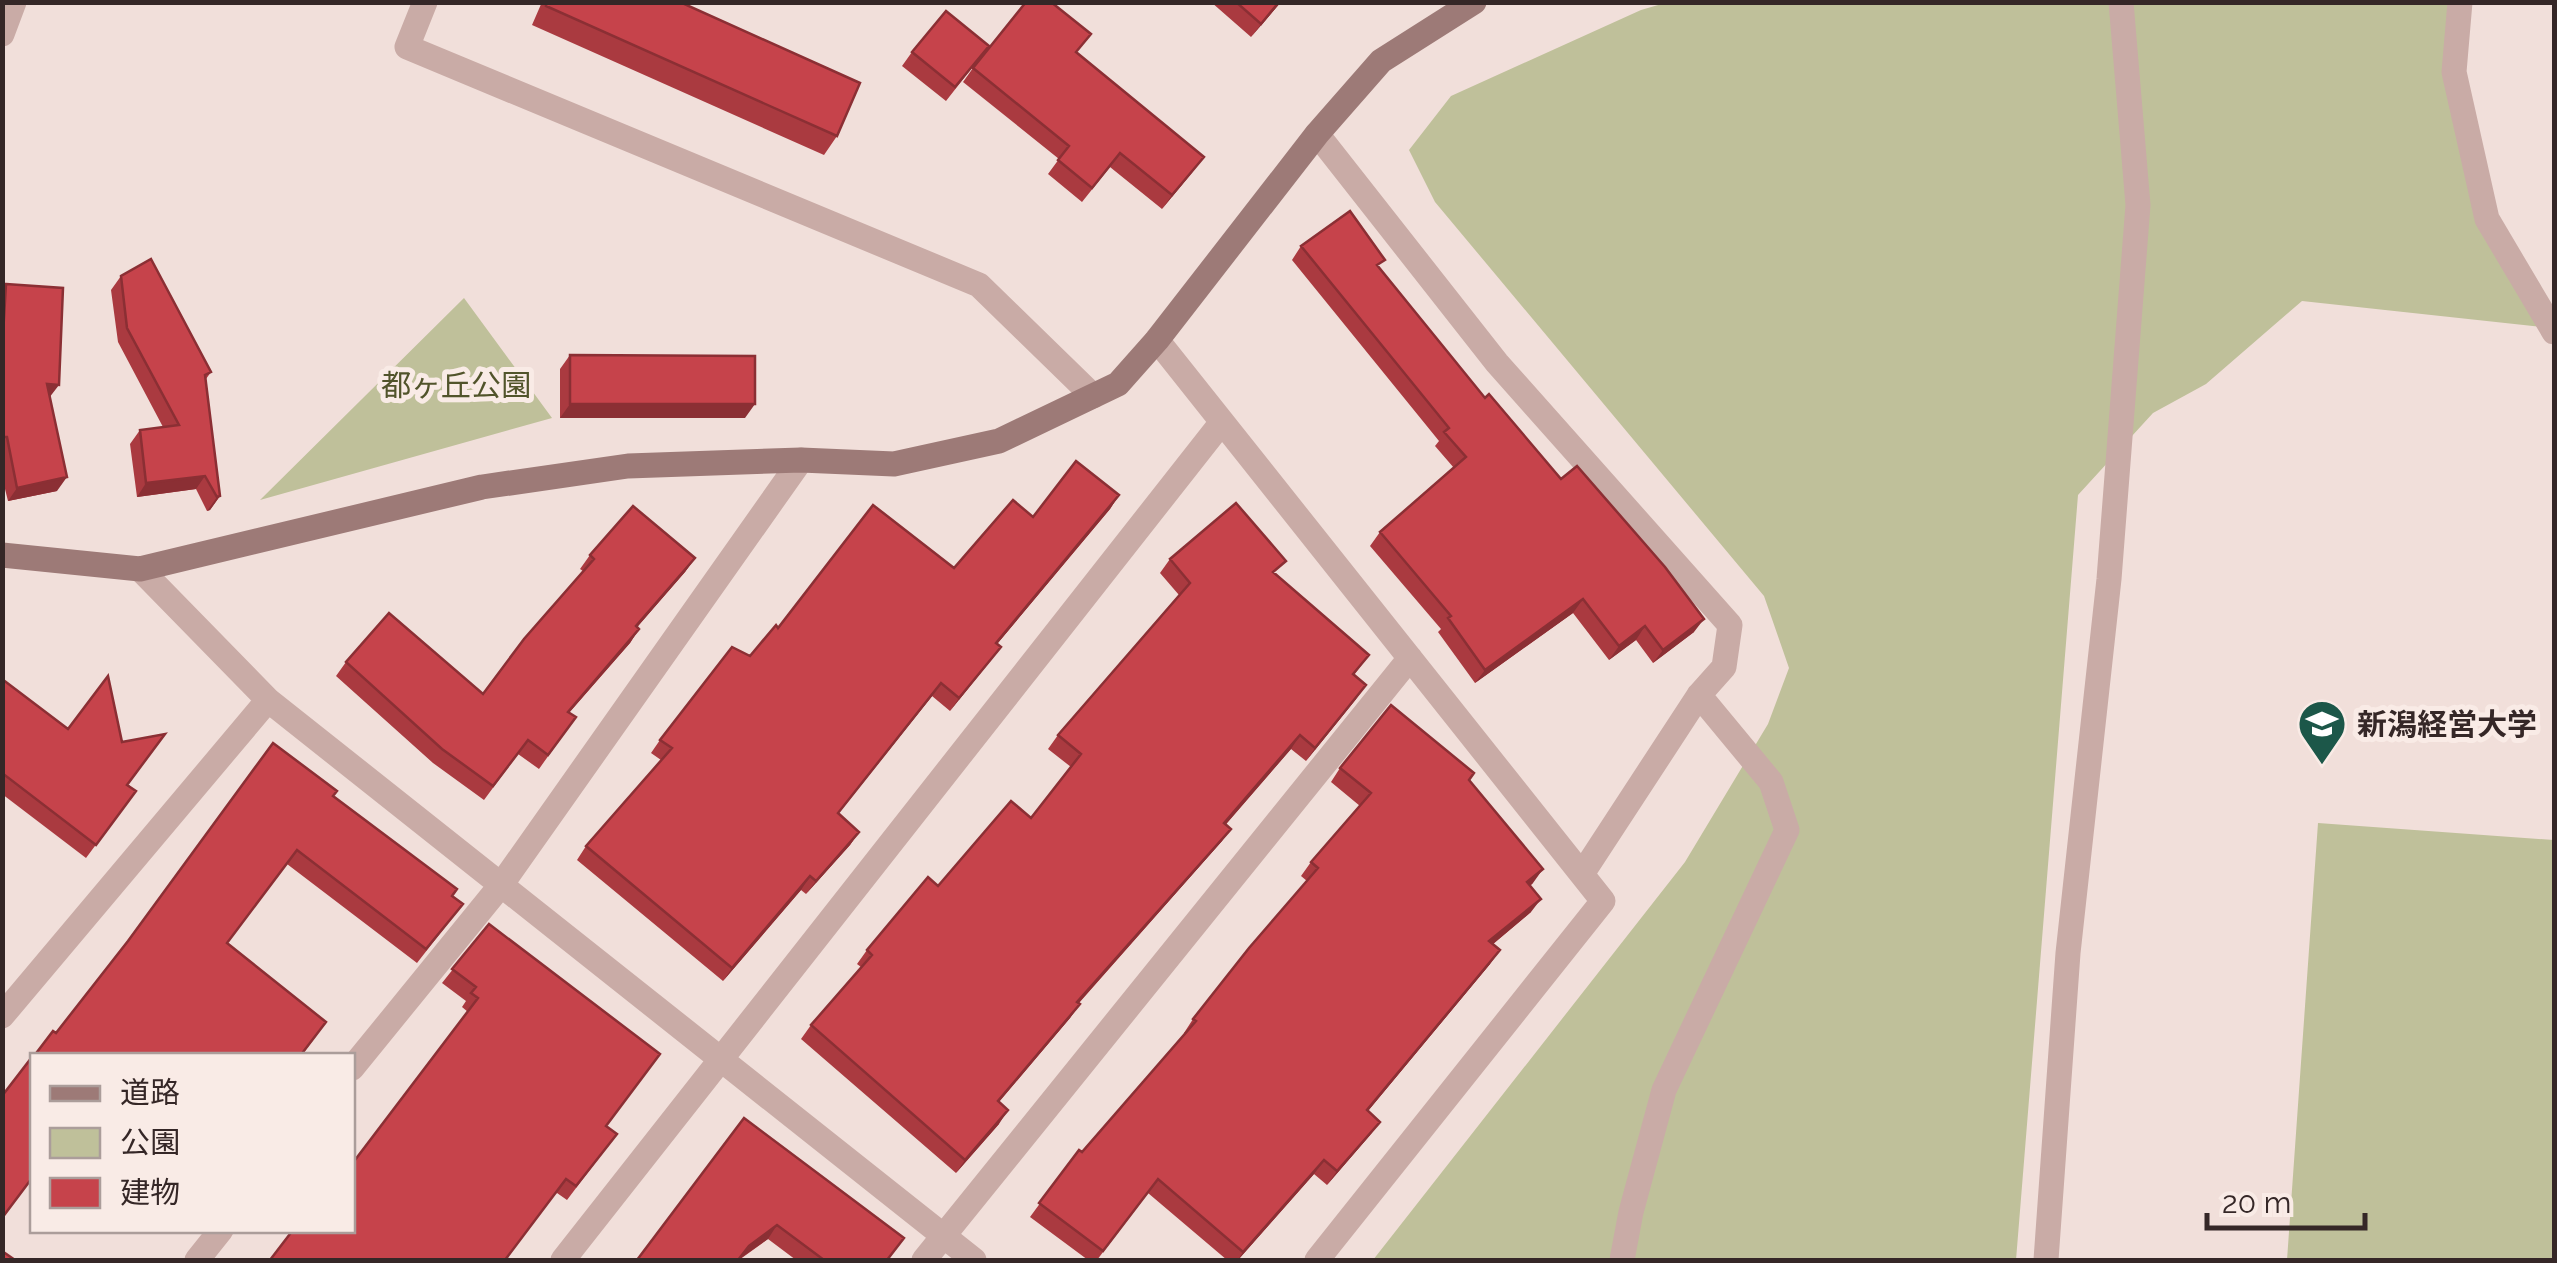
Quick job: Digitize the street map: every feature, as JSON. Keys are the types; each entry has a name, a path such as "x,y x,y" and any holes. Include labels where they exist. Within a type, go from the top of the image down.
{"street":[{"path":"2,34 14,2"},
{"path":"425,2 407,48 979,284 1093,396"},
{"path":"2,556 140,568 482,486 628,466 800,460 894,464 998,441 1118,384 1157,340 1317,134 1382,61 1474,2"},
{"path":"2046,1260 2068,953 2110,579 2138,205 2121,2"},
{"path":"2460,2 2454,72 2487,219 2554,332"},
{"path":"1317,134 1497,363 1730,625 1724,667 1699,695 1582,874"},
{"path":"1157,340 1603,901 1317,1260"},
{"path":"564,1260 1222,422"},
{"path":"355,1064 501,884 800,460"},
{"path":"140,568 268,700 974,1260"},
{"path":"924,1260 1410,658"},
{"path":"1622,1260 1664,1090 1787,830 1771,782 1699,695"},
{"path":"2,1016 268,700"},
{"path":"196,1260 218,1233"}],"green space":[{"path":"1665,3 2460,3 2454,72 2487,219 2552,328 2302,301 2206,384 2153,413 2078,495 2016,1260 1373,1260 1685,862 1768,724 1789,668 1764,596 1435,202 1409,150 1451,96 1641,10"},
{"name":"都ヶ丘公園","path":"464,298 552,418 260,500"},
{"path":"2318,823 2554,840 2554,1260 2287,1260"}],"building":[{"path":"547,2 680,2 860,83 837,136 546,6"},
{"path":"1026,2 1051,2 1091,34 1076,52 1204,157 1172,195 1120,153 1092,188 1058,160 1069,146 973,68"},
{"path":"1236,2 1279,2 1261,24"},
{"path":"946,11 989,46 955,87 912,52"},
{"path":"1350,211 1385,260 1377,265 1485,398 1489,394 1561,479 1577,466 1665,567 1704,619 1663,650 1645,626 1619,646 1583,599 1485,670 1448,618 1451,616 1380,532 1466,457 1444,432 1449,428 1301,246"},
{"path":"151,259 211,372 205,375 220,496 217,497 205,476 146,483 140,430 179,425 127,328 121,276"},
{"path":"6,284 63,288 59,385 47,384 67,477 17,488 7,437 2,437"},
{"path":"570,355 755,356 755,404 570,404"},
{"path":"1076,461 1119,495 996,643 1001,647 959,698 941,683 838,813 859,832 816,881 810,876 732,968 586,846 672,748 660,740 732,647 750,656 776,625 778,628 873,505 954,568 1013,500 1033,517"},
{"path":"1236,503 1286,561 1273,572 1369,655 1353,674 1366,685 1315,748 1300,735 1224,823 1231,829 1077,1002 1080,1004 998,1101 1008,1110 965,1160 811,1025 872,955 867,950 928,877 938,886 1011,801 1031,818 1081,754 1058,735 1190,583 1170,559"},
{"path":"633,506 695,558 568,712 576,717 548,755 528,740 493,786 442,749 346,662 389,613 483,694 524,639 594,559 590,555"},
{"path":"108,676 122,742 165,734 127,785 136,791 96,845 2,773 2,679 68,729"},
{"path":"1391,705 1474,773 1469,780 1543,869 1527,882 1541,899 1489,941 1500,950 1367,1110 1380,1122 1337,1171 1324,1160 1243,1252 1158,1179 1103,1251 1039,1203 1079,1150 1082,1152 1196,1021 1193,1019 1249,948 1318,868 1311,862 1371,793 1340,768"},
{"path":"273,743 337,791 333,796 457,889 452,896 463,904 426,949 297,850 227,943 326,1022 302,1053 36,1053 128,941"},
{"path":"489,924 660,1054 606,1126 617,1134 576,1186 566,1179 505,1260 270,1260 291,1233 355,1233 355,1160 478,998 471,993 476,987 452,969"},
{"path":"30,1060 30,1181 2,1218 2,1096"},
{"path":"744,1118 904,1238 887,1260 824,1260 777,1225 749,1246 738,1260 637,1260"}],"place":[{"name":"新潟経営大学","path":"2322,766"}]}
